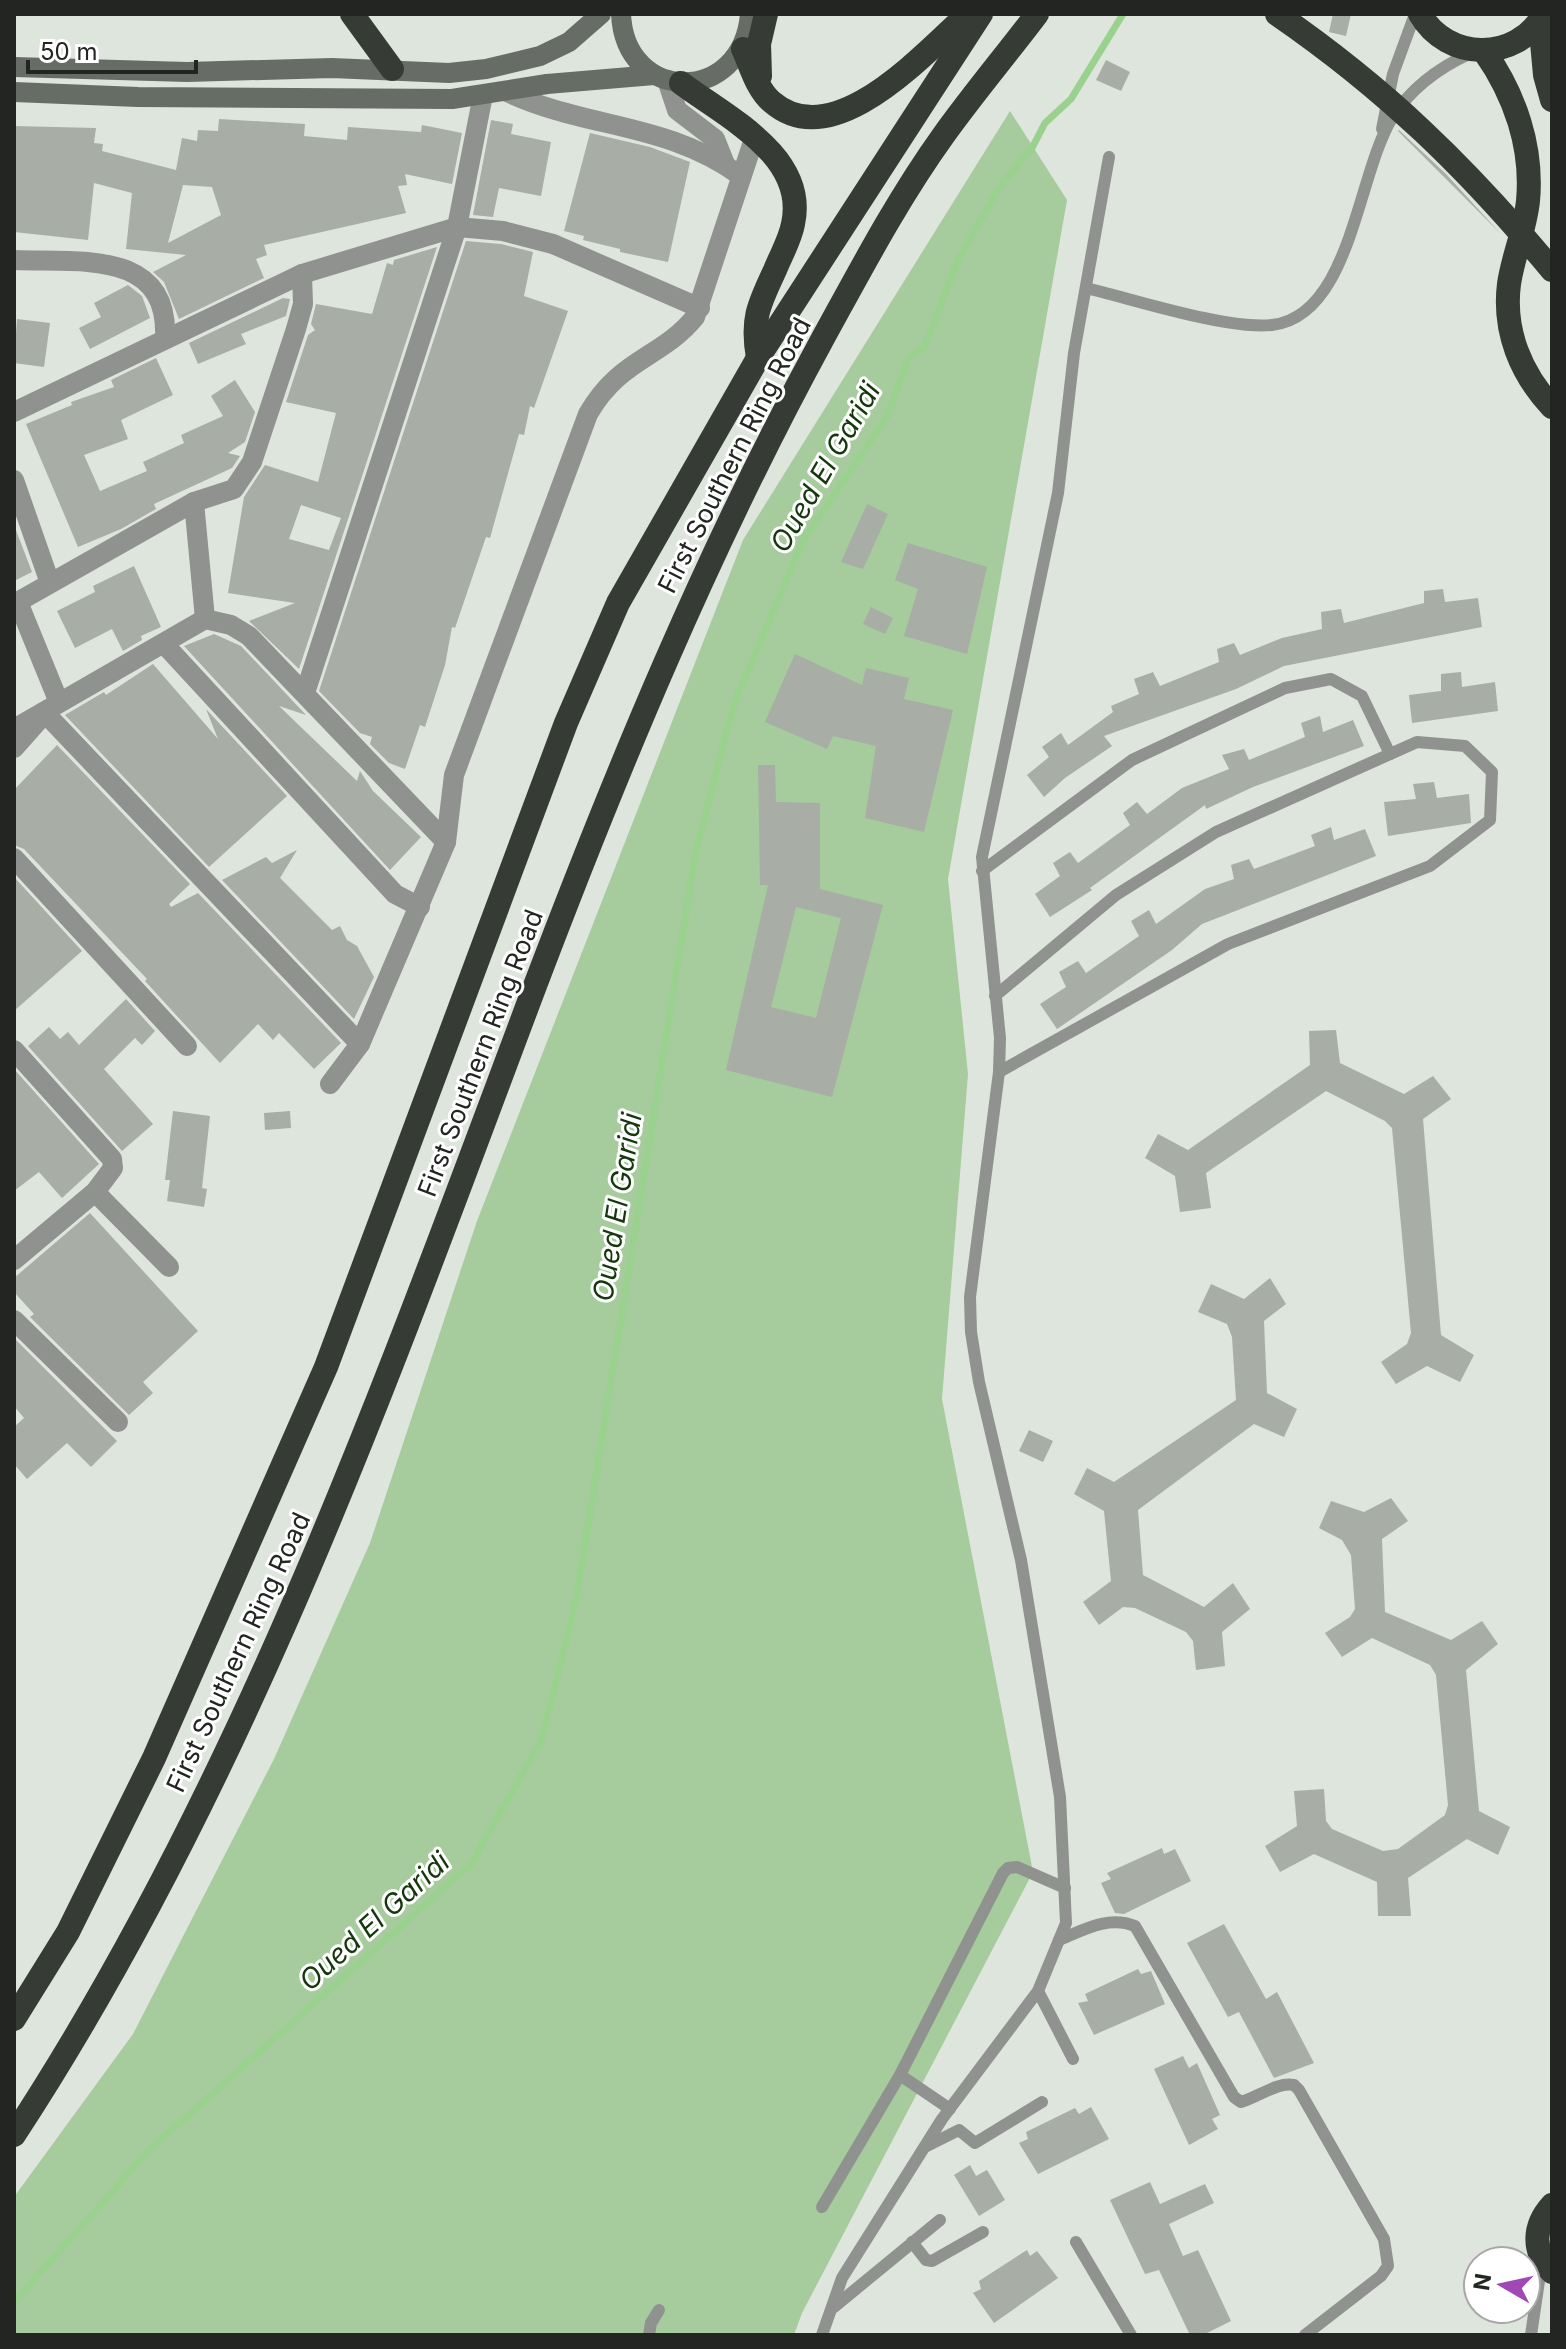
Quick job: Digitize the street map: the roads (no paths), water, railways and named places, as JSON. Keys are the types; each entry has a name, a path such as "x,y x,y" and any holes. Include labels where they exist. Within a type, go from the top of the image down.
{"highway":[{"path":"352,14 392,69"},
{"path":"764,14 759,44 764,94"},
{"path":"745,42 764,94 795,115 832,116 885,87 968,14"},
{"name":"First Southern Ring Road","path":"14,2019 68,1932 154,1758 326,1367 566,723 618,603 758,358 981,14"},
{"name":"First Southern Ring Road","path":"14,2135 54,2074 153,1896 313,1561 363,1443 614,778 730,517 774,428 870,253 941,138 1037,14"},
{"path":"1277,14 1338,56 1417,122 1489,194 1552,270"},
{"path":"1418,14 1447,42 1480,51 1510,45 1542,17"},
{"path":"1542,17 1543,62 1552,100"},
{"path":"1480,51 1514,106 1528,173 1526,221 1509,284 1511,337 1525,371 1552,407"},
{"path":"667,79 754,139 783,165 794,193 790,237 754,320 758,358"},
{"path":"1547,2266 1536,2237 1539,2224 1552,2205"}],"street":[{"path":"14,67 187,72 281,68 392,69 449,73 486,69 540,56 569,42 601,14"},
{"path":"621,14 628,47 667,79 677,110 715,139 733,170"},
{"path":"745,42 750,14"},
{"path":"14,92 138,97 452,99 505,91 710,78 734,61 764,14"},
{"path":"505,91 553,111 659,134 733,170"},
{"path":"305,693 457,227 483,95"},
{"path":"330,1084 360,1044 446,842 454,775 588,414 618,374 681,331 700,308 733,170 754,139"},
{"path":"14,412 302,274 457,227 503,231 540,240 700,308"},
{"path":"14,260 104,265 129,270 158,294 166,316 165,338"},
{"path":"302,274 300,317 252,462 234,489 194,502 16,603 51,706 360,1044"},
{"path":"14,480 50,583"},
{"path":"194,502 205,619"},
{"path":"14,729 165,645 205,619 231,625 249,636 446,842"},
{"path":"165,645 395,894 420,907"},
{"path":"14,748 51,706"},
{"path":"14,858 187,1046"},
{"path":"14,1050 112,1159 109,1176 95,1192 18,1248"},
{"path":"95,1192 169,1267"},
{"path":"14,1320 118,1422"}],"lane":[{"path":"1086,288 1241,325 1274,325 1304,313 1327,290 1380,140 1393,74 1418,14"},
{"path":"1380,140 1393,117 1419,87 1451,62 1480,51"},
{"path":"822,2335 842,2278 950,2109 1038,1991 1066,1923 1060,1797 1021,1560 979,1382 971,1332 970,1297 999,1072 982,857 1058,493 1074,353 1109,157"},
{"path":"982,871 1132,760 1285,688 1331,679 1362,696 1390,754"},
{"path":"995,996 1116,895 1216,832 1417,742 1465,746 1492,772 1490,820 1430,866 1228,944 999,1072"},
{"path":"822,2207 900,2075 1003,1873 1008,1868 1017,1867 1065,1888"},
{"path":"1059,1940 1096,1924 1125,1922 1135,1926 1234,2097 1241,2102 1286,2084 1294,2085 1299,2090 1384,2239 1388,2266 1381,2276 1305,2335"},
{"path":"1038,1991 1073,2059"},
{"path":"900,2075 950,2109"},
{"path":"924,2148 959,2130 975,2143 1042,2102"},
{"path":"831,2309 940,2220"},
{"path":"912,2242 926,2260 932,2261 983,2232"},
{"path":"1076,2242 1131,2335"},
{"path":"1531,2335 1547,2266"},
{"path":"649,2335 651,2323 659,2310"}],"waterway":[{"name":"Oued El Garidi","path":"14,2302 150,2149 471,1864 541,1741 576,1600 696,849 735,701 803,541 887,416 909,357 924,347 959,258 1000,186 1032,148 1045,123 1071,99 1123,14"}]}
